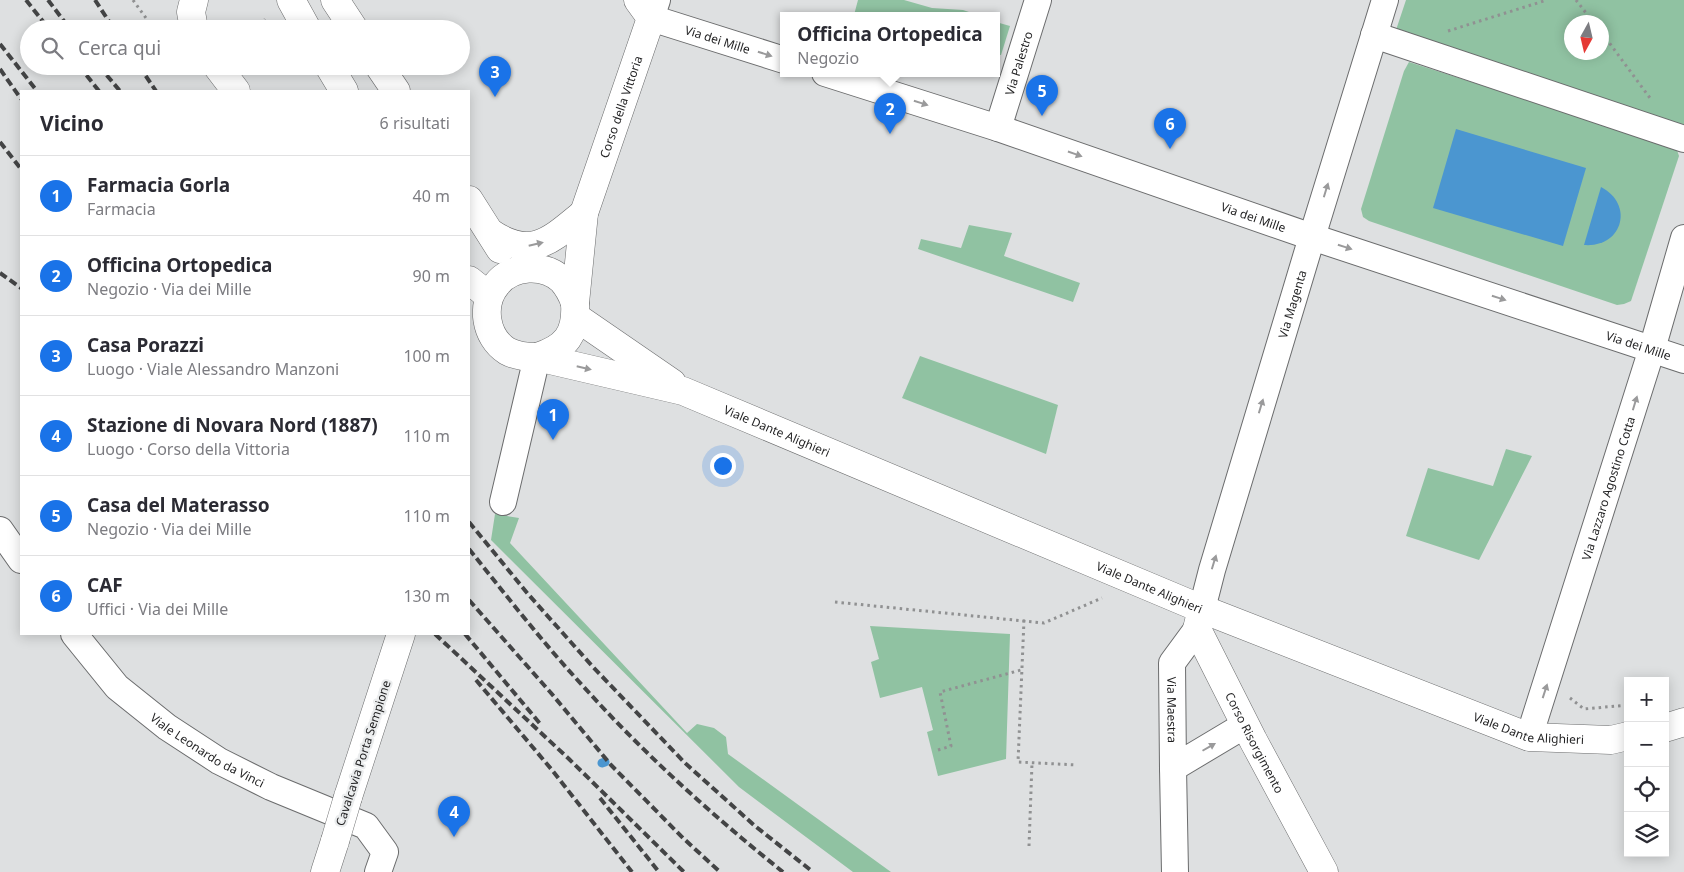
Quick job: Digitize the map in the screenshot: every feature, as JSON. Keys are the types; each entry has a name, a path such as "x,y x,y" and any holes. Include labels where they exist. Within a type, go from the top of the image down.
{"main road":[{"path":"193,20 194,0"},
{"path":"291,0 303,20"},
{"path":"335,0 348,20"},
{"name":"Corso della Vittoria","path":"576,310 584,213 649,6"},
{"path":"224,75 235,90"},
{"path":"334,75 343,90"},
{"path":"385,75 395,90"},
{"path":"470,202 500,248 504,260 485,287 488,326 495,340 507,351 521,356 537,357 683,391"},
{"path":"491,233 505,243 521,246 538,245 553,238 584,213"},
{"path":"485,287 521,269 535,268 549,271 561,279 570,290 576,310 572,331 564,344 552,353 537,357"},
{"path":"576,310 683,391"},
{"name":"Viale Dante Alighieri","path":"683,391 1200,619 1529,738 1611,740 1624,737"},
{"name":"Corso Risorgimento","path":"1200,619 1245,725 1324,872"},
{"name":"Cavalcavia Porta Sempione","path":"325,872 401,635"},
{"path":"1669,727 1684,722"}],"street":[{"name":"Via Palestro","path":"998,128 1038,0"},
{"name":"Via Magenta","path":"1200,619 1212,570 1312,237 1386,0"},
{"name":"Via dei Mille","path":"649,6 780,58"},
{"path":"1374,35 1684,139"},
{"name":"Via dei Mille","path":"837,77 998,128 1312,237 1684,360"},
{"name":"Via Lazzaro Agostino Cotta","path":"1529,738 1652,349 1684,238"},
{"path":"503,502 537,357"},
{"path":"0,530 20,559"},
{"name":"Via Maestra","path":"1175,872 1172,663 1200,619"},
{"name":"Viale Leonardo da Vinci","path":"75,635 117,687 168,727 219,760 271,788 359,823 368,829 385,852 378,872"},
{"path":"1173,768 1245,725"}],"path":[{"path":"133,0 147,20"},
{"path":"1447,31 1547,0"},
{"path":"1576,0 1588,15"},
{"path":"1609,43 1652,101"},
{"path":"835,602 1044,623 1107,596"},
{"path":"1023,621 1018,762 1077,765"},
{"path":"938,750 951,746 940,692 1022,670"},
{"path":"1566,697 1584,709 1624,705"},
{"path":"1029,846 1032,763"}],"green space":[{"path":"858,0 904,0 932,8 969,12 855,12"},
{"path":"1406,0 1684,0 1684,126 1395,33"},
{"path":"1000,23 1010,26 1000,55"},
{"path":"1409,62 1671,146 1677,150 1679,156 1631,301 1617,305 1369,221 1363,217 1361,209 1404,71"},
{"path":"969,225 1012,233 1004,256 1080,283 1073,302 918,249 921,239 961,248"},
{"path":"920,356 1058,405 1046,454 902,398"},
{"path":"1506,449 1532,456 1479,560 1406,536 1428,468 1493,486"},
{"path":"495,514 519,518 510,543 687,733 697,724 714,728 726,737 728,754 891,872 853,872 739,787 491,540"},
{"path":"870,626 1010,634 1006,759 938,776 927,732 933,730 922,687 880,698 871,662 879,659"}],"water":[{"path":"1456,129 1586,168 1563,246 1433,208"},
{"path":"1601,187 1612,195 1618,204 1621,214 1620,224 1615,233 1607,240 1597,244 1584,245"}],"railway":[{"path":"26,0 42,20"},
{"path":"48,0 63,20"},
{"path":"95,0 108,20"},
{"path":"0,44 20,69"},
{"path":"0,69 20,98"},
{"path":"24,75 36,90"},
{"path":"86,75 98,90"},
{"path":"107,75 119,90"},
{"path":"145,75 155,90"},
{"path":"0,142 20,168"},
{"path":"0,273 20,287"},
{"path":"470,523 528,594 593,667 685,763 755,826 813,872"},
{"path":"470,550 568,670 630,736 705,806 783,872"},
{"path":"470,601 611,765 683,838 720,872"},
{"path":"436,635 569,759 684,872"},
{"path":"466,635 542,726"},
{"path":"476,680 552,770 632,872"},
{"path":"600,798 659,872"}],"place":[{"name":"Casa Porazzi","path":"495,97"},
{"name":"Casa del Materasso","path":"1042,116"},
{"name":"Officina Ortopedica","path":"890,134"},
{"name":"CAF","path":"1170,149"},
{"name":"Farmacia Gorla","path":"553,440"},
{"name":"Stazione di Novara Nord (1887)","path":"454,837"}]}
